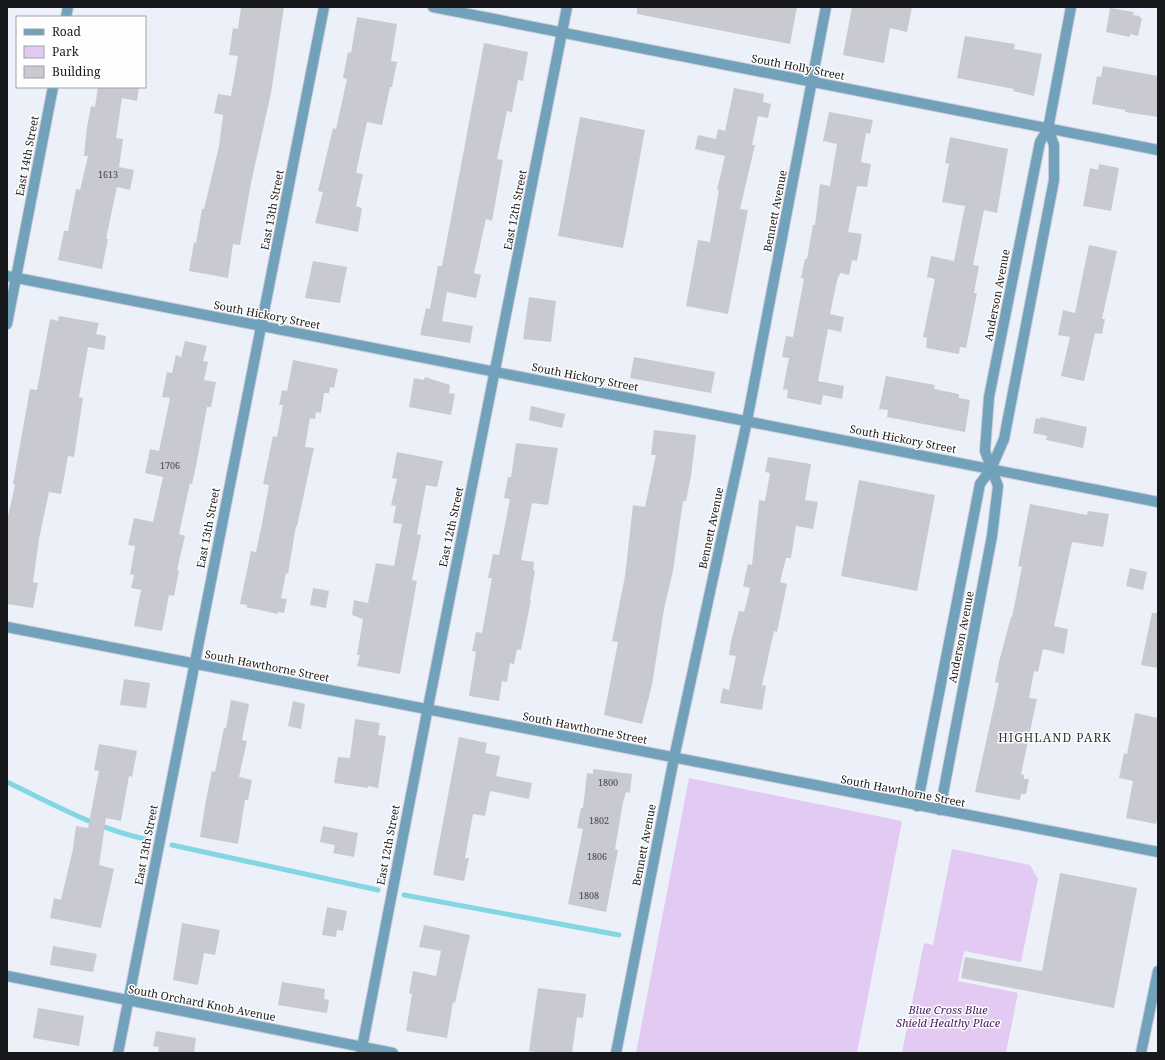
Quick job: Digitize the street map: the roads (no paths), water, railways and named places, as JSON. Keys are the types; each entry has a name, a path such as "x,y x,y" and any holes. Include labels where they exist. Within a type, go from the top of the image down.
{"street":[{"name":"East 13th Street","path":"118,1053 324,7"},
{"name":"South Holly Street","path":"433,7 1158,150"},
{"name":"East 12th Street","path":"361,1050 426,709 495,372 567,7"},
{"name":"Bennett Avenue","path":"616,1053 674,758 747,421 826,7"},
{"name":"Anderson Avenue","path":"940,810 992,536 998,486 985,450 989,397 1040,142 1048,128 1071,7"},
{"name":"East 14th Street","path":"7,324 11,277 53,88"},
{"name":"Anderson Avenue","path":"917,806 980,484 991,469 1004,439 1054,180 1054,145 1048,128"},
{"name":"South Hickory Street","path":"11,277 1158,502"},
{"name":"South Hawthorne Street","path":"7,627 1158,852"},
{"path":"1141,1053 1158,971"},
{"name":"South Orchard Knob Avenue","path":"7,976 361,1050 393,1053"}],"waterway":[{"path":"7,782 57,807 92,822 127,835 145,839"},
{"path":"172,845 378,890"},
{"path":"404,895 619,935"}],"district":[{"name":"HIGHLAND PARK","path":"1055,738"}],"park label":[{"name":"Blue Cross Blue Shield Healthy Place","path":"948,1016"}]}
